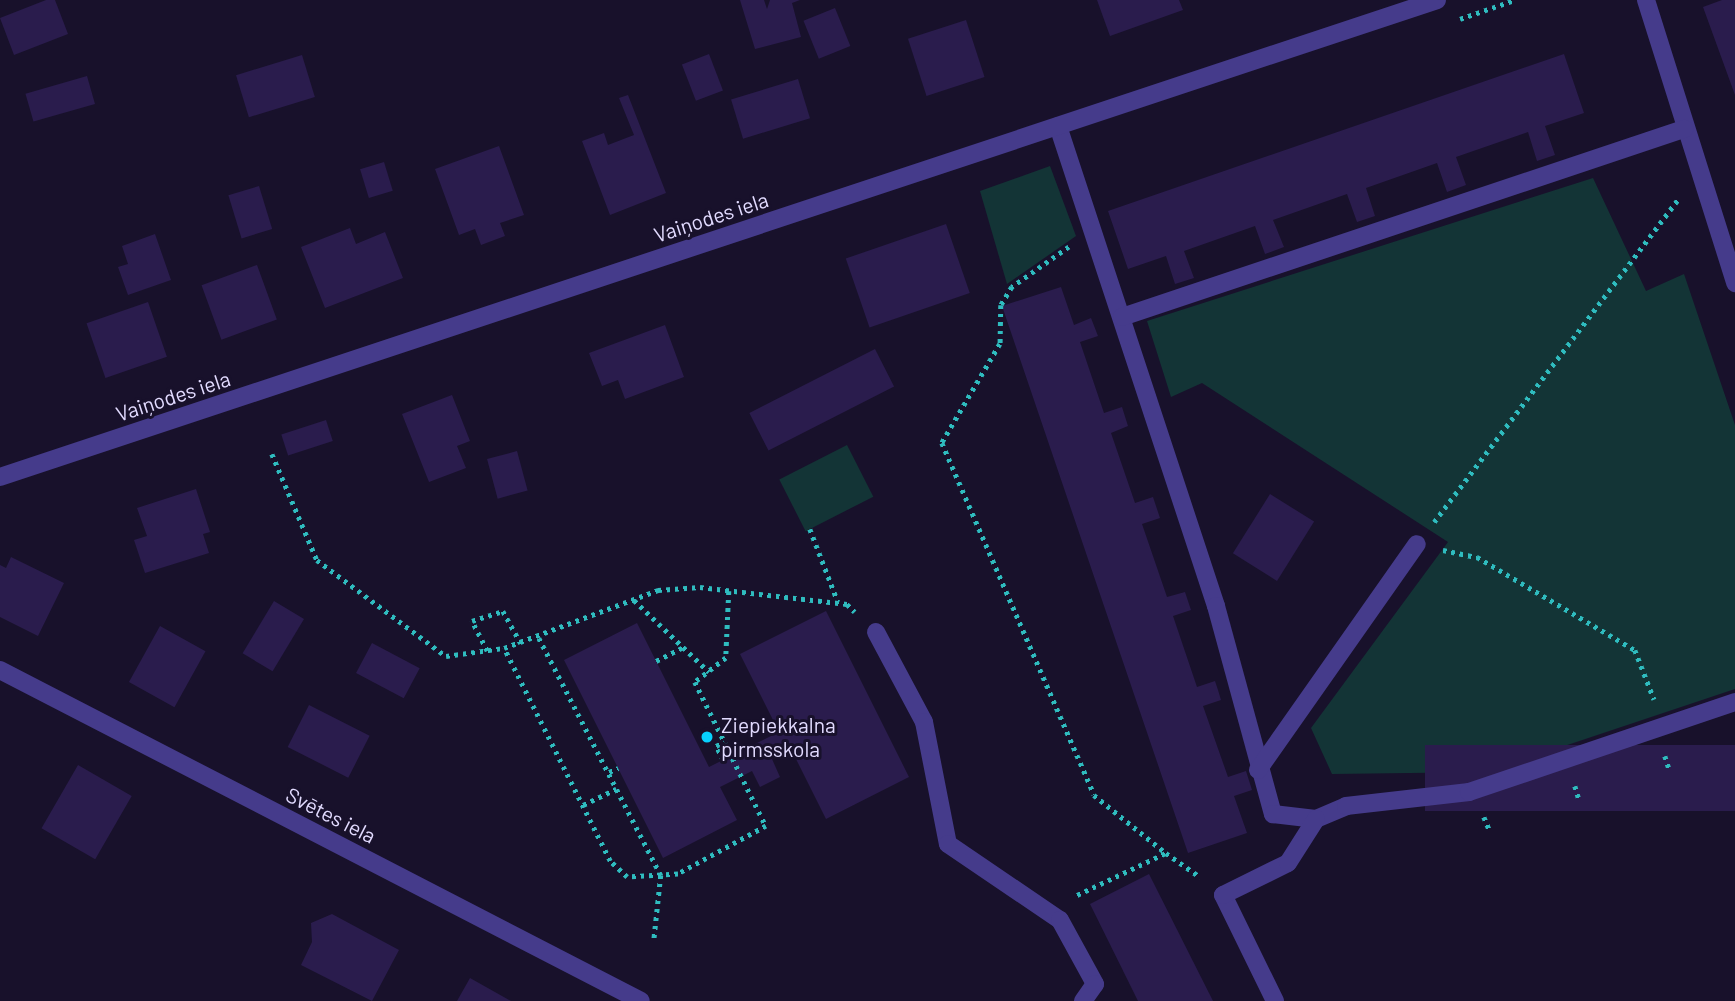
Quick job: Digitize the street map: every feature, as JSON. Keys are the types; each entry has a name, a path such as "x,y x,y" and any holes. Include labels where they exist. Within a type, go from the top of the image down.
{"street":[{"name":"Vaiņodes iela","path":"0,477 1437,0"},
{"path":"1646,0 1697,173 1735,283"},
{"path":"1058,127 1216,606 1258,770 1273,814 1316,819 1346,806 1469,792 1735,702"},
{"path":"1122,317 1684,129"},
{"path":"1258,770 1417,544"},
{"path":"876,632 924,722 948,844 1060,920 1095,984 1083,1001"},
{"name":"Svētes iela","path":"0,670 641,1001"},
{"path":"1275,1001 1223,895 1288,863 1316,819"}],"path":[{"path":"1664,726 1635,650 1477,557 1417,544 1697,173"},
{"path":"1097,239 1072,245 1012,287 1001,304 1000,344 942,443 1094,795 1223,895"},
{"path":"272,454 317,560 446,656 504,648 539,638 658,590 729,591 838,602"},
{"path":"810,529 838,602 876,632"},
{"path":"504,648 610,861 627,877 678,874 766,826 695,682 726,658 729,591"},
{"path":"634,600 709,672"},
{"path":"486,651 472,621 503,611 521,643"},
{"path":"539,638 661,875 654,941"},
{"path":"656,661 682,647"},
{"path":"723,760 716,746 724,742"},
{"path":"609,772 618,768"},
{"path":"583,806 617,789"},
{"path":"1080,907 1077,894 1166,853"}],"green space":[{"path":"1050,166 1076,236 1007,284 980,191"},
{"path":"1593,178 1646,291 1684,274 1735,425 1735,689 1487,772 1332,774 1311,728 1448,542 1202,383 1171,397 1147,321"},
{"path":"847,445 873,497 806,531 779,480"}],"building":[{"path":"46,0 55,0 68,34 14,55 0,18"},
{"path":"740,0 764,0 767,9 770,0 800,0 792,3 801,37 755,49"},
{"path":"1097,0 1179,0 1183,10 1110,36"},
{"path":"1722,0 1735,0 1735,95 1703,7"},
{"path":"835,8 850,46 819,59 803,21"},
{"path":"966,20 985,77 927,96 908,39"},
{"path":"709,54 723,90 696,101 682,64"},
{"path":"1564,54 1584,113 1545,126 1555,155 1537,161 1528,132 1456,157 1466,185 1447,192 1437,163 1366,188 1375,216 1357,222 1347,194 1273,220 1284,247 1265,254 1255,226 1184,251 1194,278 1175,284 1166,256 1128,269 1108,211"},
{"path":"302,55 315,97 249,117 236,75"},
{"path":"87,76 95,104 33,122 25,94"},
{"path":"798,79 810,118 743,139 731,99"},
{"path":"628,95 666,193 610,215 582,141 604,133 608,145 634,135 619,98"},
{"path":"499,146 524,215 500,223 505,236 481,245 475,229 459,235 435,169"},
{"path":"384,162 393,191 369,198 360,169"},
{"path":"259,186 272,229 242,238 228,195"},
{"path":"946,224 970,293 870,328 846,259"},
{"path":"350,228 356,244 385,232 403,278 325,308 301,247"},
{"path":"155,234 171,280 128,295 118,267 128,264 122,246"},
{"path":"257,265 277,320 221,340 202,285"},
{"path":"1061,287 1074,325 1091,318 1098,336 1080,342 1104,413 1122,407 1128,426 1111,433 1135,503 1153,497 1160,518 1142,524 1167,597 1185,592 1191,610 1173,616 1197,687 1215,681 1221,700 1203,706 1228,777 1246,771 1252,790 1234,796 1247,833 1188,853 1002,306"},
{"path":"148,302 167,357 105,378 87,323"},
{"path":"665,325 684,377 625,399 618,380 602,386 589,353"},
{"path":"875,349 894,386 768,450 749,413"},
{"path":"452,395 470,441 457,446 466,468 429,482 402,414"},
{"path":"326,420 333,441 288,455 281,435"},
{"path":"517,451 528,491 498,499 487,459"},
{"path":"196,489 210,532 203,534 209,553 145,573 134,540 147,536 137,508"},
{"path":"1270,494 1314,522 1277,581 1233,553"},
{"path":"11,557 64,583 38,636 0,617 0,565 6,568"},
{"path":"274,601 304,619 273,671 243,653"},
{"path":"826,611 909,777 826,819 791,749 772,759 780,777 760,787 752,771 720,787 737,820 663,858 564,660 637,623 709,767 779,732 740,654"},
{"path":"160,626 205,651 174,707 129,682"},
{"path":"372,643 420,668 404,698 356,673"},
{"path":"309,705 370,736 348,778 288,747"},
{"path":"1425,745 1735,745 1735,811 1425,811"},
{"path":"78,765 132,796 95,859 42,828"},
{"path":"1149,874 1213,1001 1138,1001 1090,904"},
{"path":"332,914 399,950 372,1001 301,965 312,942 311,923"},
{"path":"470,978 511,1001 457,1001"}],"place":[{"name":"Ziepiekkalna pirmsskola","path":"707,737"}]}
